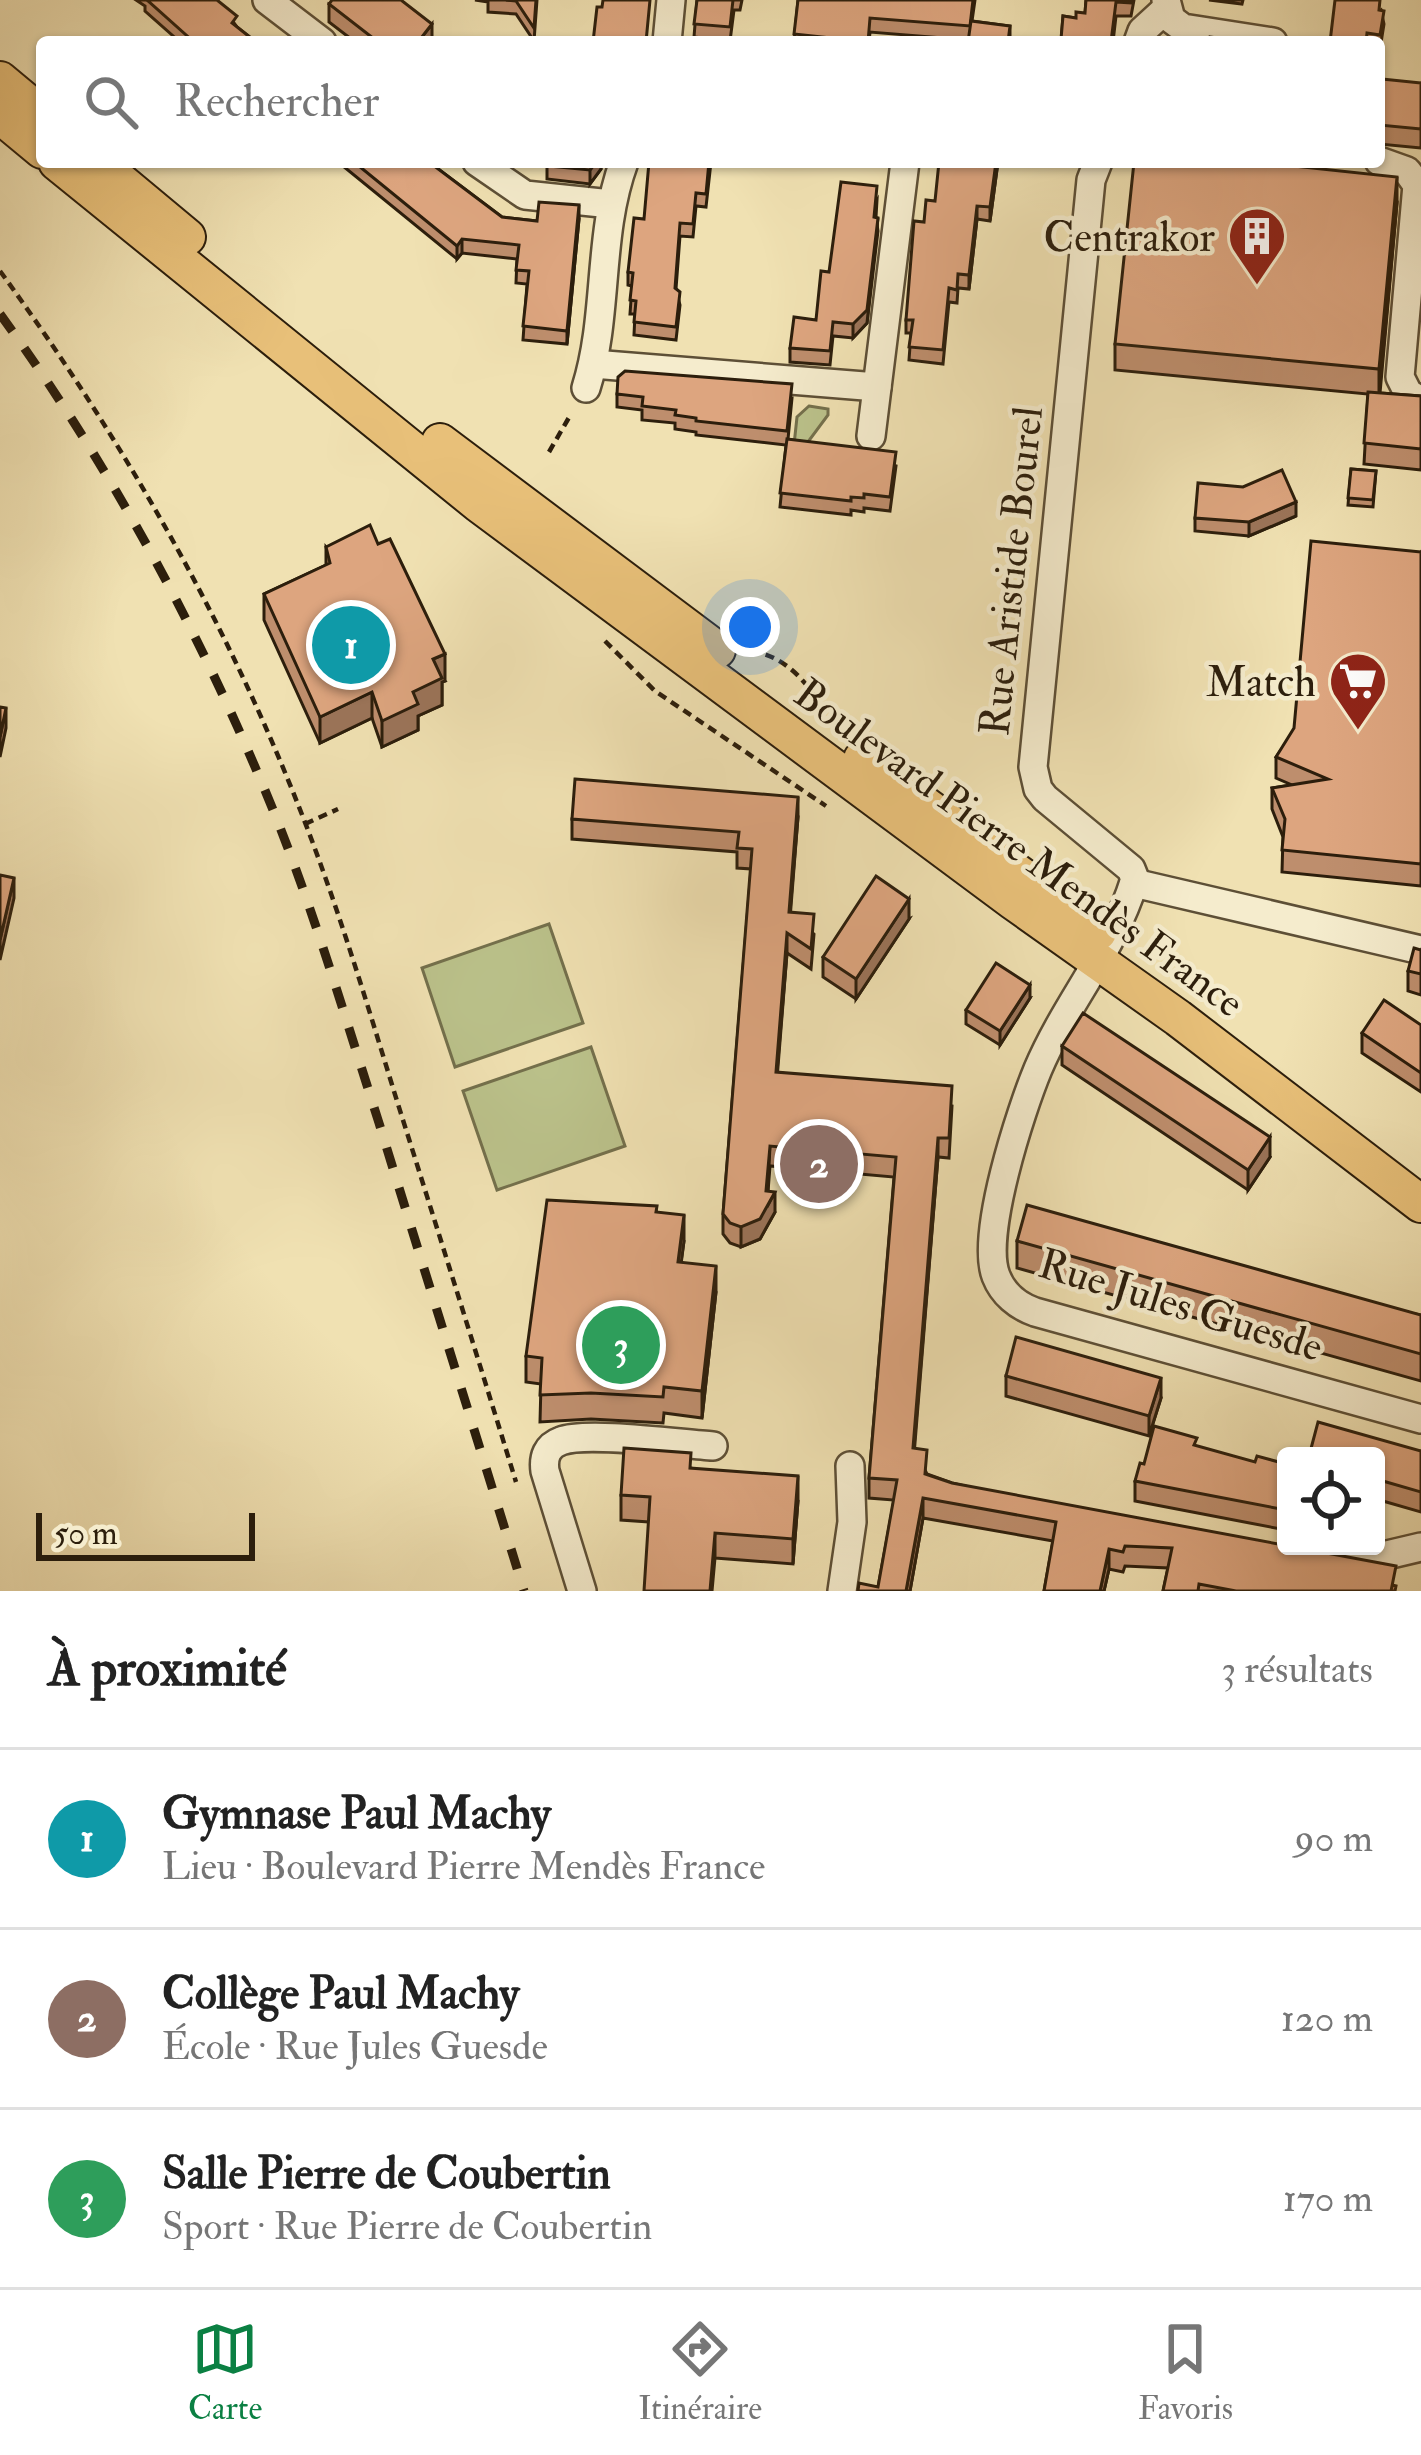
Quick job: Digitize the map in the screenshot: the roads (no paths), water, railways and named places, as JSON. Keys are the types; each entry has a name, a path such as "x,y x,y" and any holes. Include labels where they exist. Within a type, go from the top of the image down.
{"main road":[{"path":"0,80 36,111"},
{"path":"0,115 36,145"},
{"name":"Boulevard Pierre Mendès France","path":"64,168 479,504 1105,952 1421,1187"},
{"name":"Boulevard Pierre Mendès France","path":"105,168 442,444 838,741 1105,952 1178,1018 1421,1204"}],"street":[{"path":"267,0 314,36"},
{"path":"668,36 671,0"},
{"path":"1140,36 1166,4 1183,28 1234,36"},
{"path":"1385,163 1408,171 1417,185 1416,264 1400,377 1408,393 1421,401"},
{"path":"486,168 525,195 611,204"},
{"path":"623,168 611,204 589,376 877,387"},
{"path":"871,436 904,168"},
{"name":"Rue Aristide Bourel","path":"1095,168 1034,767 1045,798 1130,869 1134,883"},
{"path":"1105,952 1134,883 1421,950"},
{"name":"Rue Jules Guesde","path":"1105,952 1051,1043 1031,1088 998,1205 993,1241 996,1276 1016,1303 1035,1312 1421,1419"},
{"path":"582,1591 545,1471 544,1458 551,1446 576,1438 713,1446"},
{"path":"842,1591 852,1522 850,1466"},
{"path":"1385,1554 1421,1547"},
{"path":"1322,1555 1358,1560 1382,1555"}],"railway":[{"path":"0,314 77,427 146,544 264,788 339,997 524,1591"}],"place":[{"name":"Centrakor","path":"1257,287"},
{"name":"Gymnase Paul Machy","path":"351,645"},
{"name":"Match","path":"1358,732"},
{"name":"Collège Paul Machy","path":"819,1164"},
{"name":"Salle Pierre de Coubertin","path":"621,1345"}]}
